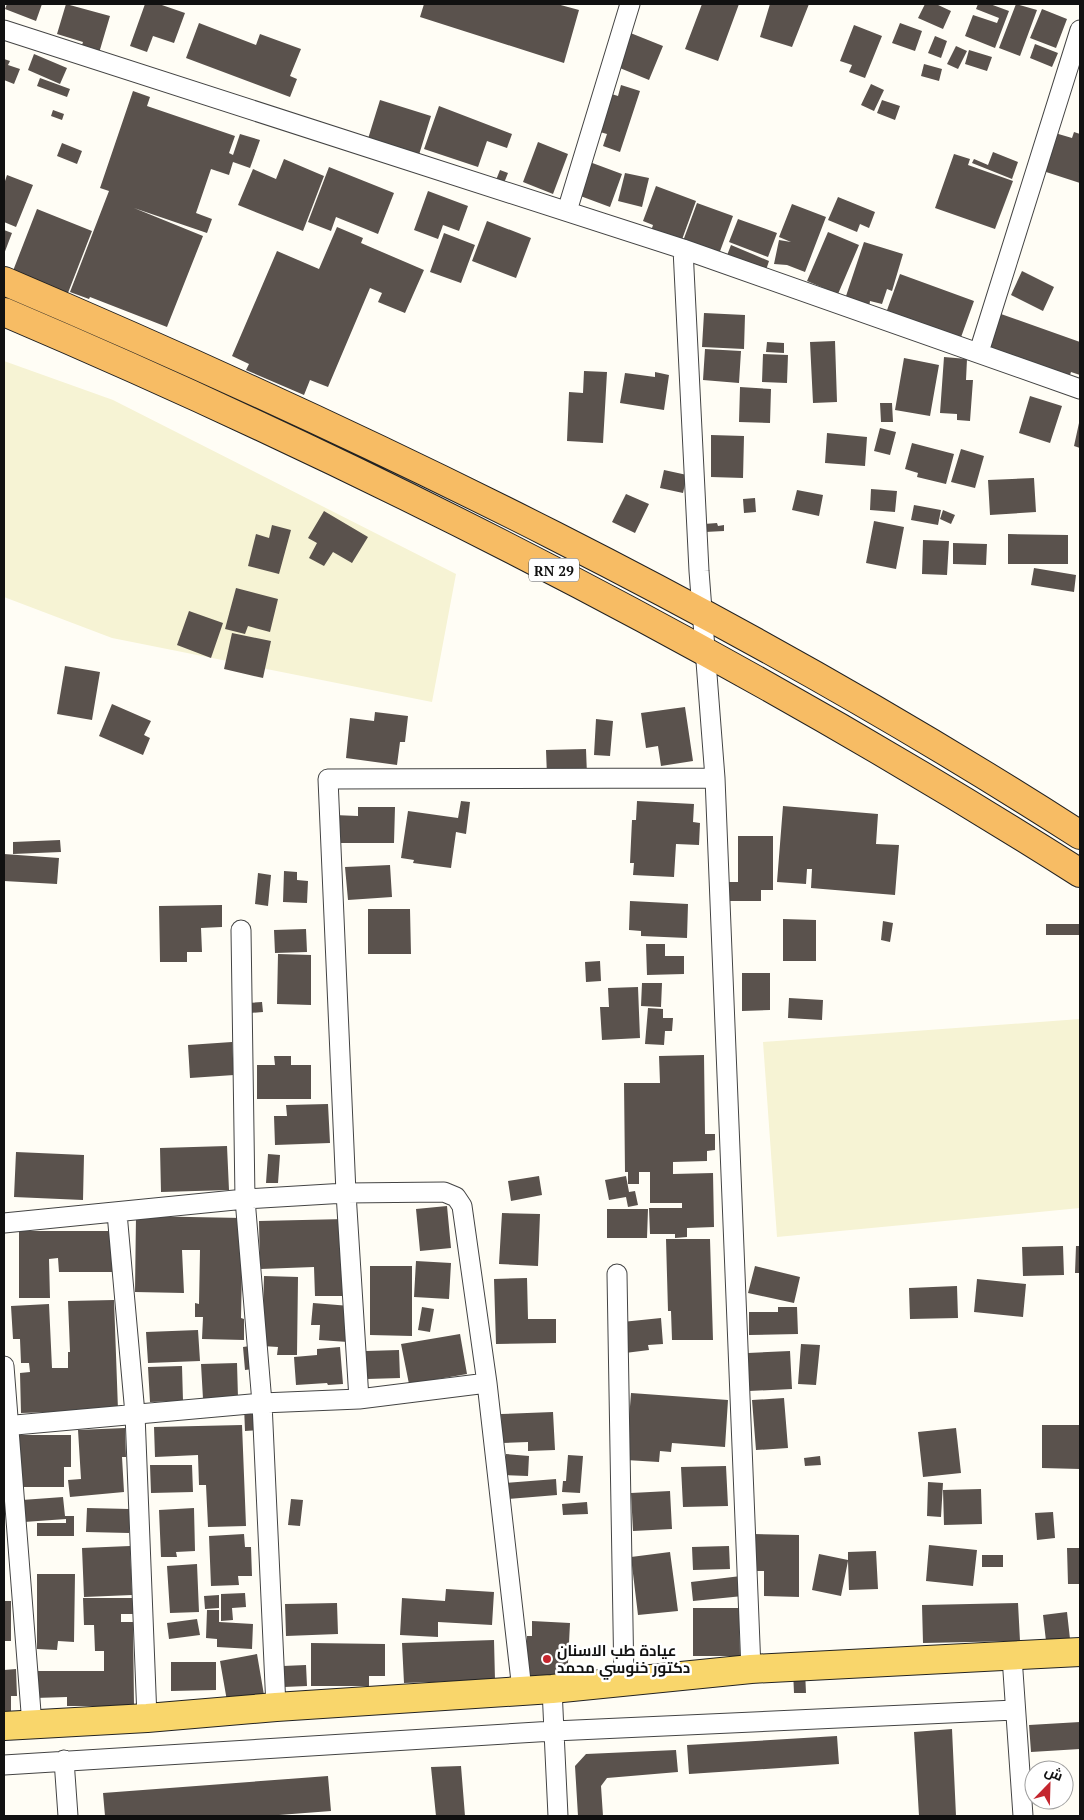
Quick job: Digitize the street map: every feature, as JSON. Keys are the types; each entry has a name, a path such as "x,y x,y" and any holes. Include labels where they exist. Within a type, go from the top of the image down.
{"highway":[{"name":"RN 29","path":"4,281 141,340 321,422 496,508 702,615 909,730 1080,835"},
{"name":"RN 29","path":"4,312 222,408 439,511 602,594 949,790 1080,873"}],"main road":[{"path":"4,1726 147,1718 276,1707 552,1689 751,1669 1080,1652"}],"street":[{"path":"567,211 630,4"},
{"path":"4,30 683,248 1080,389"},
{"path":"979,352 1080,30"},
{"path":"683,248 702,615 707,654 715,778 751,1669"},
{"path":"359,1400 346,1193 328,779 715,778"},
{"path":"241,930 244,1199 262,1403 276,1707"},
{"path":"4,1223 244,1199 346,1193 444,1192 456,1197 462,1206 487,1384 522,1690"},
{"path":"117,1213 136,1414 147,1718"},
{"path":"617,1274 624,1682"},
{"path":"4,1366 6,1426 32,1725"},
{"path":"6,1426 262,1403 359,1400 487,1384"},
{"path":"1012,1657 1023,1816"},
{"path":"552,1689 558,1816"},
{"path":"4,1765 554,1731 1015,1710"},
{"path":"64,1760 68,1816"}],"shaded area":[{"path":"4,361 113,400 456,574 432,702 112,638 4,597"},
{"path":"1080,1019 1080,1208 777,1237 763,1042"}],"building":[{"path":"7,4 42,4 36,21 5,9"},
{"path":"66,4 110,16 99,53 81,48 83,42 57,34"},
{"path":"145,4 159,4 185,13 174,43 153,36 147,52 130,46"},
{"path":"424,4 557,4 579,10 564,63 420,17"},
{"path":"702,4 739,4 718,61 685,49"},
{"path":"770,4 809,4 792,47 760,37"},
{"path":"925,4 936,4 951,11 943,29 918,18"},
{"path":"978,4 990,4 1009,11 995,48 965,36 973,15 997,23 999,18 976,9"},
{"path":"1016,4 1037,10 1020,56 999,48"},
{"path":"1042,9 1067,19 1056,48 1030,38"},
{"path":"199,23 256,45 260,34 301,49 290,76 297,79 290,97 186,58"},
{"path":"900,23 922,31 915,51 892,43"},
{"path":"854,25 882,36 865,78 849,72 852,65 840,61"},
{"path":"628,32 663,46 649,80 615,66"},
{"path":"935,36 947,41 941,58 928,53"},
{"path":"1035,44 1058,53 1052,67 1030,58"},
{"path":"956,46 967,51 958,69 947,64"},
{"path":"969,50 992,57 987,71 965,64"},
{"path":"34,54 67,68 60,84 28,70"},
{"path":"4,59 10,61 8,65 20,69 14,84 4,80"},
{"path":"924,64 942,69 939,81 921,76"},
{"path":"40,78 70,89 67,97 37,86"},
{"path":"871,84 884,90 874,111 861,105"},
{"path":"621,85 640,91 620,152 603,146 607,134 593,130 605,92 618,96"},
{"path":"133,91 150,97 147,106 235,136 229,153 233,155 240,134 260,140 250,168 233,162 229,175 211,169 196,213 212,219 207,233 134,208 203,236 167,327 90,297 89,299 70,292 109,191 100,188"},
{"path":"380,100 431,116 418,158 367,142"},
{"path":"882,100 900,106 895,120 877,113"},
{"path":"439,106 512,134 507,148 487,141 478,167 424,149"},
{"path":"53,110 64,114 62,120 51,116"},
{"path":"1074,132 1080,134 1080,183 1043,171 1055,133 1072,138"},
{"path":"538,142 568,154 553,194 523,182"},
{"path":"62,143 82,151 77,164 57,156"},
{"path":"993,152 1018,162 1012,179 972,163 974,159 988,165"},
{"path":"954,154 970,159 968,165 1013,181 995,229 935,208"},
{"path":"284,159 324,176 303,231 238,205 253,169 276,179"},
{"path":"587,161 622,174 610,207 575,194"},
{"path":"329,167 394,193 378,234 336,217 331,231 308,222"},
{"path":"500,170 508,173 504,183 496,180"},
{"path":"625,173 649,178 642,207 618,201"},
{"path":"7,175 33,185 16,227 4,222 4,184"},
{"path":"656,186 696,201 680,245 650,234 653,225 643,221"},
{"path":"428,191 468,206 459,231 443,225 438,239 414,230"},
{"path":"838,197 875,212 869,228 860,224 857,232 828,220"},
{"path":"697,203 733,216 719,254 683,241"},
{"path":"792,204 826,217 805,272 787,265 774,264 779,240 791,242 779,237"},
{"path":"37,209 92,231 66,298 11,276"},
{"path":"738,219 777,233 768,257 729,242"},
{"path":"487,221 531,238 516,278 472,261"},
{"path":"337,227 363,238 361,243 424,270 405,313 378,302 382,293 370,288 328,387 310,380 304,395 246,370 249,364 232,356 277,251 319,269"},
{"path":"4,230 12,233 4,254"},
{"path":"828,232 859,245 838,294 807,281"},
{"path":"444,233 475,245 461,283 430,272"},
{"path":"864,242 903,254 892,291 887,289 882,304 870,301 869,307 845,299"},
{"path":"731,245 769,261 765,273 726,258"},
{"path":"1022,271 1054,287 1043,311 1011,295"},
{"path":"900,274 974,301 960,340 886,313"},
{"path":"704,313 745,315 744,349 702,347"},
{"path":"1001,314 1080,342 1080,375 1071,372 1069,378 989,350"},
{"path":"835,341 837,402 813,403 810,342"},
{"path":"767,342 784,343 784,353 766,352"},
{"path":"705,349 741,351 739,383 703,380"},
{"path":"763,354 788,355 787,383 762,382"},
{"path":"944,357 967,359 966,380 973,380 970,421 957,420 957,414 940,413"},
{"path":"904,358 939,365 930,416 895,410"},
{"path":"584,371 607,372 603,443 567,441 569,392 583,393"},
{"path":"655,372 669,375 664,410 620,403 625,373 655,377"},
{"path":"740,387 771,389 770,423 739,422"},
{"path":"1030,396 1062,406 1050,443 1019,433"},
{"path":"880,403 892,403 893,422 881,422"},
{"path":"1080,423 1080,448 1074,446"},
{"path":"880,428 896,432 890,455 874,451"},
{"path":"827,433 867,437 865,466 825,463"},
{"path":"711,435 744,436 743,478 711,477"},
{"path":"912,443 954,454 946,484 917,477 918,473 905,469"},
{"path":"961,449 984,456 975,488 951,482"},
{"path":"664,470 687,475 683,493 660,488"},
{"path":"1034,478 1036,512 990,515 988,480"},
{"path":"871,489 897,491 895,512 870,510"},
{"path":"797,490 823,495 819,516 792,510"},
{"path":"626,494 649,504 635,533 612,522"},
{"path":"755,498 756,512 744,513 743,499"},
{"path":"914,505 941,510 938,525 911,520"},
{"path":"943,510 955,515 951,524 940,519"},
{"path":"324,511 368,537 352,563 333,552 324,566 309,558 317,543 308,538"},
{"path":"874,521 904,527 896,569 866,563"},
{"path":"717,523 718,526 724,525 724,531 705,532 704,524"},
{"path":"272,525 291,530 279,574 248,566 256,534 269,538"},
{"path":"1008,534 1068,535 1068,564 1008,564"},
{"path":"923,540 949,541 947,575 922,574"},
{"path":"953,543 987,544 986,565 953,564"},
{"path":"1034,568 1076,575 1074,592 1031,585"},
{"path":"236,588 278,599 270,632 248,626 245,634 225,629"},
{"path":"189,611 223,623 211,658 177,645"},
{"path":"232,633 271,641 263,678 224,669"},
{"path":"65,666 100,672 92,720 57,714"},
{"path":"112,704 151,721 144,735 150,738 143,755 99,736"},
{"path":"685,707 693,761 661,766 658,746 646,748 641,713"},
{"path":"375,712 408,716 405,742 400,742 397,765 346,758 350,718 374,721"},
{"path":"596,719 613,721 610,756 594,755"},
{"path":"586,749 587,775 547,776 546,750"},
{"path":"461,801 470,802 466,834 456,832 451,868 413,863 414,860 401,858 408,811 458,818"},
{"path":"637,801 694,804 693,822 700,823 699,845 676,844 674,877 633,875 634,863 630,863 632,820 636,820"},
{"path":"783,806 878,814 876,844 899,845 895,895 811,888 812,869 807,869 806,884 777,882"},
{"path":"358,807 395,807 394,843 333,843 334,815 358,816"},
{"path":"738,836 773,836 773,890 761,890 761,901 725,901 725,882 738,882"},
{"path":"60,840 61,852 13,854 13,842"},
{"path":"4,854 59,858 57,884 4,881"},
{"path":"390,865 392,897 348,900 345,867"},
{"path":"284,871 297,872 297,880 308,881 307,903 283,902"},
{"path":"258,873 271,875 268,906 255,904"},
{"path":"630,901 688,904 687,938 641,936 641,931 629,930"},
{"path":"222,905 222,927 201,928 202,952 187,952 187,962 160,962 159,906"},
{"path":"368,909 410,909 411,954 368,954"},
{"path":"783,919 816,920 816,961 783,961"},
{"path":"883,921 893,923 890,942 881,940"},
{"path":"1046,924 1079,924 1079,935 1046,935"},
{"path":"306,929 307,952 275,953 274,930"},
{"path":"646,944 665,944 665,956 684,956 684,974 647,975"},
{"path":"278,954 311,955 311,1005 277,1004"},
{"path":"600,961 601,981 586,982 585,962"},
{"path":"742,973 770,973 770,1010 742,1011"},
{"path":"642,983 662,983 661,1007 641,1006"},
{"path":"638,987 640,1038 602,1040 600,1007 609,1007 608,988"},
{"path":"789,998 823,1000 822,1020 788,1018"},
{"path":"262,1002 263,1012 249,1013 248,1003"},
{"path":"648,1008 663,1009 663,1018 673,1018 672,1031 665,1031 664,1045 645,1044"},
{"path":"232,1042 234,1075 190,1078 188,1045"},
{"path":"704,1055 705,1134 715,1134 715,1150 707,1151 707,1161 673,1162 673,1174 713,1173 714,1227 687,1228 687,1237 675,1238 675,1234 650,1234 649,1208 682,1208 682,1203 650,1203 650,1172 639,1172 639,1184 628,1184 628,1172 625,1172 624,1083 660,1083 659,1056"},
{"path":"274,1056 291,1056 291,1065 311,1065 311,1099 257,1099 257,1065 275,1065"},
{"path":"328,1104 330,1143 275,1145 274,1116 287,1116 286,1105"},
{"path":"227,1146 229,1190 161,1192 160,1148"},
{"path":"16,1152 84,1155 83,1200 14,1197"},
{"path":"268,1154 280,1155 278,1183 266,1183"},
{"path":"539,1176 542,1195 511,1201 508,1181"},
{"path":"626,1176 629,1192 635,1191 638,1205 628,1207 626,1197 609,1200 605,1180"},
{"path":"447,1206 451,1248 420,1251 416,1209"},
{"path":"607,1209 648,1209 647,1238 607,1238"},
{"path":"502,1213 540,1214 538,1266 499,1264"},
{"path":"136,1216 243,1218 241,1318 244,1319 244,1340 202,1339 203,1317 195,1317 195,1303 199,1304 200,1250 182,1250 184,1293 135,1292"},
{"path":"346,1219 348,1296 315,1296 314,1267 260,1269 259,1221"},
{"path":"19,1231 113,1231 113,1272 59,1272 58,1258 49,1259 50,1298 19,1298"},
{"path":"666,1239 710,1239 713,1340 672,1340 671,1311 668,1311"},
{"path":"1063,1246 1064,1275 1023,1276 1022,1247"},
{"path":"1076,1246 1080,1246 1080,1273 1075,1273"},
{"path":"416,1261 451,1263 449,1299 414,1297"},
{"path":"370,1266 412,1266 412,1336 370,1335"},
{"path":"755,1266 800,1277 794,1303 748,1293"},
{"path":"264,1276 298,1277 297,1355 277,1355 278,1347 262,1346"},
{"path":"527,1278 528,1319 556,1319 556,1343 496,1344 494,1279"},
{"path":"977,1279 1026,1284 1023,1317 974,1312"},
{"path":"957,1286 958,1318 910,1319 909,1288"},
{"path":"114,1300 118,1410 21,1413 20,1373 30,1372 29,1363 21,1363 20,1339 13,1339 11,1306 49,1304 52,1368 68,1368 68,1352 70,1352 68,1301"},
{"path":"313,1303 350,1306 348,1342 319,1340 320,1325 311,1325"},
{"path":"422,1307 434,1309 430,1332 418,1330"},
{"path":"778,1307 797,1307 798,1334 749,1335 749,1312 778,1312"},
{"path":"661,1318 663,1344 648,1345 649,1350 625,1353 622,1322"},
{"path":"198,1330 200,1361 148,1363 146,1332"},
{"path":"460,1334 467,1374 409,1384 401,1344"},
{"path":"801,1344 820,1345 816,1385 798,1384"},
{"path":"250,1346 253,1369 245,1370 243,1347"},
{"path":"340,1347 343,1384 296,1385 294,1357 317,1355 317,1349"},
{"path":"399,1350 400,1378 367,1379 366,1351"},
{"path":"790,1351 792,1389 749,1391 748,1353"},
{"path":"237,1363 238,1398 203,1399 201,1364"},
{"path":"182,1366 183,1401 150,1402 148,1367"},
{"path":"631,1393 728,1400 725,1447 672,1443 671,1452 660,1451 659,1462 626,1460"},
{"path":"784,1398 788,1448 756,1450 752,1400"},
{"path":"260,1405 261,1430 245,1431 244,1406"},
{"path":"553,1412 555,1450 528,1451 528,1442 502,1443 501,1414"},
{"path":"242,1425 246,1526 208,1527 206,1485 199,1485 198,1455 155,1457 154,1427"},
{"path":"1042,1425 1080,1425 1080,1469 1042,1468"},
{"path":"125,1428 126,1457 122,1457 124,1492 70,1497 68,1480 81,1479 78,1430"},
{"path":"956,1428 961,1473 923,1477 918,1432"},
{"path":"18,1435 71,1435 71,1467 64,1467 64,1487 18,1487"},
{"path":"506,1454 529,1456 528,1476 505,1475"},
{"path":"568,1455 583,1456 580,1493 562,1492 563,1481 566,1481"},
{"path":"820,1456 821,1465 805,1466 804,1458"},
{"path":"150,1465 192,1465 193,1492 151,1493"},
{"path":"726,1466 728,1506 683,1507 681,1467"},
{"path":"556,1479 557,1495 507,1499 505,1483"},
{"path":"928,1482 943,1483 941,1517 927,1516"},
{"path":"981,1489 982,1524 944,1525 943,1490"},
{"path":"670,1491 672,1529 633,1531 631,1493"},
{"path":"63,1497 65,1516 74,1516 74,1536 37,1536 37,1523 66,1523 66,1519 24,1522 22,1500"},
{"path":"291,1499 303,1500 300,1526 288,1525"},
{"path":"587,1502 588,1514 563,1515 562,1504"},
{"path":"87,1508 129,1509 129,1533 86,1532"},
{"path":"194,1508 195,1551 176,1552 177,1557 161,1557 159,1510"},
{"path":"1053,1512 1055,1538 1037,1540 1035,1513"},
{"path":"244,1534 245,1547 251,1547 252,1576 238,1576 239,1585 211,1586 209,1536"},
{"path":"753,1534 799,1535 799,1597 764,1596 764,1571 753,1571"},
{"path":"929,1545 977,1550 973,1586 926,1581"},
{"path":"130,1546 132,1595 84,1597 82,1548"},
{"path":"729,1546 730,1569 693,1570 692,1547"},
{"path":"1067,1548 1080,1548 1080,1584 1068,1584"},
{"path":"876,1551 878,1589 849,1590 848,1561 841,1596 812,1590 819,1554 848,1560 848,1552"},
{"path":"670,1552 678,1611 638,1615 631,1557"},
{"path":"982,1555 1003,1555 1003,1567 982,1567"},
{"path":"197,1564 199,1612 170,1613 167,1566"},
{"path":"37,1574 75,1574 74,1642 58,1641 57,1650 37,1649"},
{"path":"741,1576 743,1596 693,1601 691,1582"},
{"path":"446,1589 494,1592 492,1625 438,1622 438,1637 400,1635 402,1598 445,1601"},
{"path":"245,1593 246,1607 232,1608 233,1620 221,1621 221,1594"},
{"path":"219,1595 219,1608 205,1609 204,1596"},
{"path":"83,1598 133,1598 134,1614 121,1614 121,1622 133,1622 134,1706 67,1706 67,1697 35,1698 35,1671 104,1671 104,1651 95,1651 94,1625 84,1625"},
{"path":"4,1601 11,1601 11,1641 4,1641"},
{"path":"337,1603 338,1634 286,1636 285,1604"},
{"path":"1018,1603 1020,1641 923,1643 922,1605"},
{"path":"693,1608 739,1608 740,1656 693,1656"},
{"path":"207,1610 219,1610 219,1622 253,1624 252,1649 217,1647 217,1639 206,1638"},
{"path":"1067,1612 1070,1639 1046,1641 1043,1615"},
{"path":"197,1619 200,1635 169,1639 167,1623"},
{"name":"عيادة طب الاسنان دكتور خنوسي محمد","path":"532,1621 570,1623 567,1683 525,1681 527,1636 532,1636"},
{"path":"494,1640 495,1680 404,1683 402,1643"},
{"path":"311,1643 385,1644 385,1676 369,1676 369,1686 311,1686"},
{"path":"257,1654 264,1695 227,1701 220,1661"},
{"path":"171,1662 216,1662 216,1690 171,1691"},
{"path":"306,1665 307,1686 284,1687 283,1666"},
{"path":"16,1669 17,1696 11,1696 11,1714 4,1715 4,1670"},
{"path":"793,1671 805,1671 806,1693 794,1693"},
{"path":"1080,1722 1080,1749 1031,1752 1029,1725"},
{"path":"952,1729 956,1816 919,1816 914,1732"},
{"path":"837,1736 839,1764 689,1774 687,1745"},
{"path":"676,1750 678,1772 607,1778 601,1786 603,1816 578,1816 575,1766 586,1754"},
{"path":"461,1766 465,1816 436,1816 431,1767"},
{"path":"328,1776 331,1811 266,1816 105,1816 103,1793"}],"place":[{"name":"عيادة طب الاسنان دكتور خنوسي محمد","path":"547,1659"}]}
